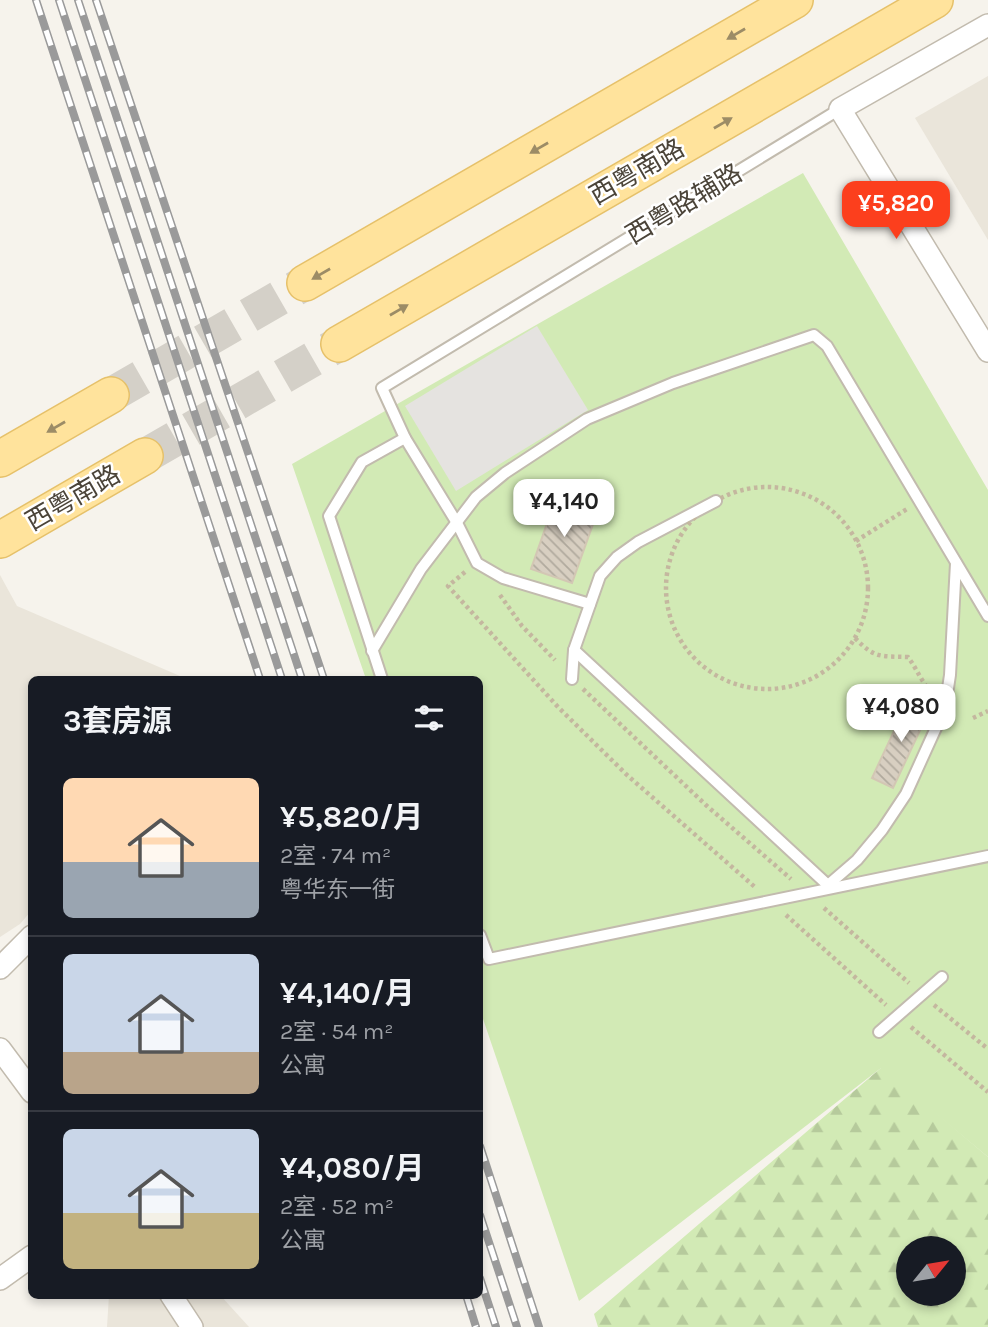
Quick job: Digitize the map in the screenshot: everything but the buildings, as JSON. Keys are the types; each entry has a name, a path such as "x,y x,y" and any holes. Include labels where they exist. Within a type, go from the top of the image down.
{"main road":[{"path":"305,283 795,0"},
{"name":"西粤南路","path":"340,344 935,0"},
{"path":"0,459 111,395"},
{"name":"西粤南路","path":"0,540 145,456"}],"street":[{"name":"西粤路辅路","path":"840,109 988,25"},
{"path":"840,109 988,351"},
{"path":"0,968 28,940"},
{"path":"0,1049 28,1087"},
{"path":"0,1279 28,1259"},
{"path":"174,1299 192,1327"}],"lane":[{"name":"西粤路辅路","path":"405,438 382,388 840,109"},
{"path":"372,651 421,569 476,498 505,474 587,419 673,383 814,334 827,346 988,616"},
{"path":"381,676 329,516 362,461 405,438 457,523 477,563 503,579 590,604"},
{"path":"572,678 574,650 600,576 617,557 638,542 716,501"},
{"path":"830,887 882,830 906,794 946,708 956,563"},
{"path":"574,650 830,887"},
{"path":"483,943 489,959 988,856"},
{"path":"879,1032 942,977"}],"path":[{"path":"767,487 794,491 819,502 840,519 856,541 865,564 868,589 865,614 855,638 841,657 822,673 800,684 776,689 751,689 728,682 701,665 682,642 670,616 667,573 673,551 683,531 698,514 716,501 741,491 767,487"},
{"path":"856,541 920,501"},
{"path":"477,563 448,586 558,707 627,775 898,1016 988,1092"},
{"path":"855,638 869,653 883,657 908,657 917,668 922,682 946,708"},
{"path":"973,718 988,711"},
{"path":"807,893 871,950"}],"shaded area":[{"path":"988,76 988,240 915,118"},
{"path":"537,326 588,410 456,491 405,406"},
{"path":"0,575 17,606 180,676 28,676 28,915 20,924 0,937"},
{"path":"109,1299 224,1299 249,1327 107,1327"}],"green space":[{"path":"803,173 988,490 988,1157 881,1068 579,1301 483,1019 483,676 365,676 292,464"},
{"path":"882,1067 988,1157 988,1327 598,1327 594,1314"}],"tunnel":[{"path":"111,395 305,283"},
{"path":"145,456 339,344"}],"railway":[{"path":"36,0 259,676"},
{"path":"59,0 281,676"},
{"path":"78,0 301,676"},
{"path":"96,0 323,676"},
{"path":"483,1155 539,1327"},
{"path":"483,1224 517,1327"},
{"path":"483,1287 496,1327"},
{"path":"467,1299 476,1327"}]}
